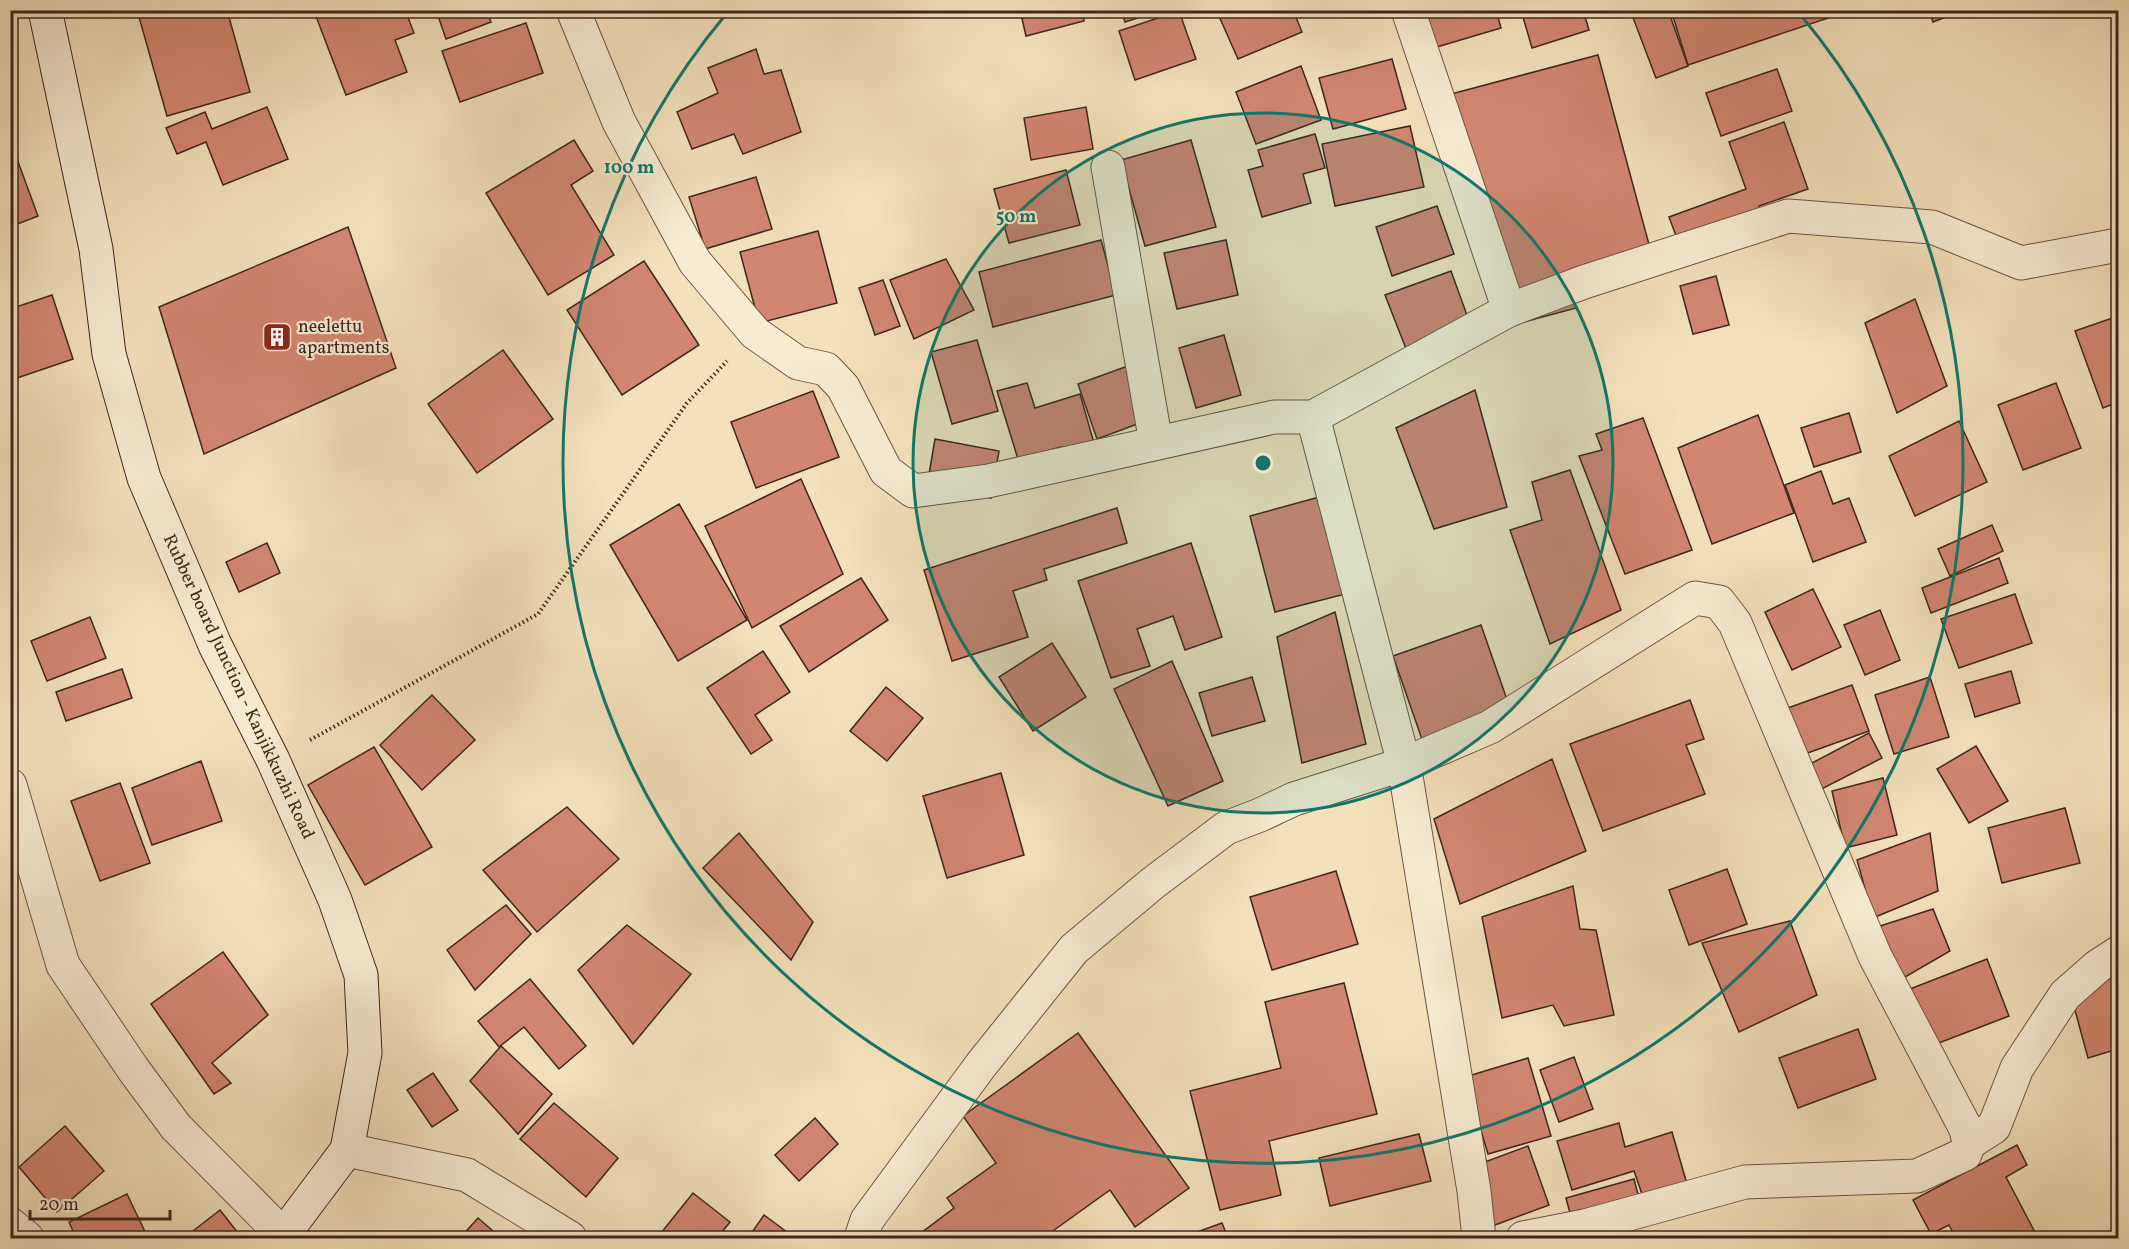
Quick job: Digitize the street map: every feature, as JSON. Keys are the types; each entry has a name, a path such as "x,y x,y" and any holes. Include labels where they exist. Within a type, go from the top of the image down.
{"street":[{"name":"Rubber board Junction - Kanjikkuzhi Road","path":"45,10 96,249 109,354 144,478 215,645 273,760 334,900 362,975 365,1053 348,1150 283,1237"},
{"path":"573,10 619,122 695,262 755,333 798,363 825,369 843,387 886,471 913,491 988,481 1274,417 1313,417 1509,310 1584,282 1788,216 1932,226 2021,263 2118,244"},
{"path":"1408,10 1509,310"},
{"path":"1108,167 1156,443"},
{"path":"1313,417 1404,764 1474,1191 1479,1239"},
{"path":"861,1239 867,1220 873,1211 981,1065 1074,949 1153,883 1226,828 1294,799 1404,764 1490,728 1695,598 1719,602 1735,623 1875,956 1966,1129 1969,1143 1965,1154 1917,1176 1745,1182 1585,1226 1523,1239"},
{"path":"10,785 63,965 133,1069 176,1127 283,1237"},
{"path":"1969,1143 1994,1127 2017,1068 2066,995 2097,966 2118,953"},
{"path":"348,1150 467,1175 570,1239"},
{"path":"10,1224 27,1239"}],"path":[{"path":"273,760 538,614 687,403 755,333"}],"building":[{"path":"137,10 227,10 250,92 167,116"},
{"path":"405,10 414,33 395,40 407,72 346,95 314,11"},
{"path":"436,10 486,10 491,22 446,39"},
{"path":"1020,10 1082,10 1084,21 1026,36"},
{"path":"1121,10 1163,10 1125,22"},
{"path":"1227,10 1293,10 1302,32 1238,59 1218,14"},
{"path":"1419,10 1496,10 1501,28 1430,49"},
{"path":"1521,10 1583,10 1589,30 1532,48"},
{"path":"1644,10 1668,10 1688,66 1656,78 1632,15"},
{"path":"1671,10 1852,10 1688,65"},
{"path":"1929,10 1965,10 1933,22"},
{"path":"1179,11 1196,59 1135,80 1119,31"},
{"path":"526,23 543,73 460,102 442,51"},
{"path":"756,49 764,74 781,70 801,132 743,154 734,134 692,149 677,112 718,93 708,68"},
{"path":"1598,55 1651,252 1567,274 1576,308 1513,325 1451,94"},
{"path":"1392,59 1406,109 1333,129 1319,78"},
{"path":"1301,66 1321,120 1256,144 1236,92"},
{"path":"1777,69 1792,111 1721,136 1706,93"},
{"path":"267,107 288,159 223,185 206,142 177,154 166,128 205,112 212,129"},
{"path":"1086,107 1093,149 1031,160 1024,118"},
{"path":"1784,122 1808,189 1759,206 1761,212 1678,241 1669,217 1746,189 1729,142"},
{"path":"1410,126 1424,187 1335,206 1322,144"},
{"path":"1315,134 1325,168 1303,174 1311,203 1262,217 1248,170 1263,166 1258,150"},
{"path":"10,140 38,216 10,227"},
{"path":"574,140 593,171 571,185 614,255 548,295 486,193"},
{"path":"1191,140 1216,227 1145,246 1121,160"},
{"path":"1066,170 1080,225 1009,243 994,189"},
{"path":"756,177 772,229 705,249 689,197"},
{"path":"1437,206 1454,254 1392,276 1376,227"},
{"name":"neelettu apartments","path":"348,227 396,368 204,454 159,307"},
{"path":"818,231 837,303 759,323 740,252"},
{"path":"1101,240 1116,295 993,327 979,272"},
{"path":"1226,240 1238,295 1177,309 1164,253"},
{"path":"946,259 974,310 914,339 890,280"},
{"path":"644,261 699,345 622,395 567,310"},
{"path":"1451,271 1476,340 1412,364 1385,295"},
{"path":"1716,276 1729,325 1693,334 1680,286"},
{"path":"883,280 900,326 875,335 859,288"},
{"path":"52,295 73,359 17,378 10,359 10,309"},
{"path":"1915,299 1947,386 1897,413 1865,323"},
{"path":"2118,316 2118,402 2103,408 2075,331"},
{"path":"1224,335 1241,395 1196,408 1179,348"},
{"path":"977,340 998,411 952,424 931,352"},
{"path":"503,350 553,419 477,473 428,404"},
{"path":"1139,362 1159,416 1097,439 1078,384"},
{"path":"1027,383 1035,408 1080,394 1096,450 1065,459 1061,447 1018,459 997,391"},
{"path":"2056,383 2081,448 2023,470 1998,405"},
{"path":"1475,390 1507,507 1434,529 1396,428"},
{"path":"813,391 839,457 756,488 731,422"},
{"path":"1849,413 1861,452 1814,467 1801,428"},
{"path":"1758,415 1794,513 1712,544 1678,448"},
{"path":"1643,418 1692,550 1625,574 1579,456 1602,450 1596,434"},
{"path":"1959,421 1987,482 1915,516 1889,456"},
{"path":"935,439 999,451 991,498 927,486"},
{"path":"1570,470 1621,610 1550,644 1510,530 1542,520 1532,482"},
{"path":"1821,471 1833,504 1849,498 1866,542 1813,562 1785,485"},
{"path":"801,479 843,574 752,628 705,526"},
{"path":"1323,496 1349,593 1275,612 1250,516"},
{"path":"679,504 747,620 678,661 610,545"},
{"path":"1117,508 1127,543 1044,569 1047,580 1013,591 1028,637 952,661 924,570"},
{"path":"1992,525 2003,551 1950,576 1938,549"},
{"path":"267,543 280,573 239,592 226,562"},
{"path":"1191,543 1222,637 1185,650 1173,616 1137,629 1150,666 1111,678 1078,581"},
{"path":"1999,558 2008,583 1931,613 1922,588"},
{"path":"861,578 888,620 809,672 780,626"},
{"path":"1813,589 1841,647 1792,670 1765,612"},
{"path":"2015,594 2032,643 1959,668 1941,619"},
{"path":"1880,610 1900,660 1865,675 1844,625"},
{"path":"1335,612 1366,744 1302,763 1277,637"},
{"path":"90,617 106,658 47,681 31,641"},
{"path":"1481,625 1512,714 1424,745 1393,656"},
{"path":"1052,643 1086,697 1033,731 999,677"},
{"path":"763,651 790,692 755,715 772,740 751,754 707,688"},
{"path":"1172,661 1223,781 1168,806 1114,689"},
{"path":"122,669 132,698 66,721 56,692"},
{"path":"2011,671 2020,703 1975,717 1965,684"},
{"path":"1252,677 1265,721 1212,736 1199,693"},
{"path":"1930,677 1949,737 1894,754 1875,695"},
{"path":"1852,685 1869,731 1802,755 1785,709"},
{"path":"886,687 923,718 887,761 850,731"},
{"path":"432,695 475,740 422,790 380,745"},
{"path":"1690,700 1704,739 1686,745 1705,794 1603,831 1570,744"},
{"path":"1869,733 1882,758 1806,797 1793,773"},
{"path":"1976,746 2008,801 1969,823 1937,769"},
{"path":"374,747 432,847 365,885 308,785"},
{"path":"1552,759 1586,851 1460,904 1434,819"},
{"path":"201,761 222,821 152,845 132,788"},
{"path":"1001,773 1024,855 947,878 923,796"},
{"path":"1883,778 1897,835 1845,848 1832,791"},
{"path":"120,783 150,863 100,881 71,801"},
{"path":"567,807 619,859 537,932 483,870"},
{"path":"2065,808 2080,863 2002,883 1988,828"},
{"path":"739,833 813,922 791,960 703,868"},
{"path":"1930,833 1938,891 1873,918 1857,860"},
{"path":"1727,869 1747,924 1689,945 1669,890"},
{"path":"1336,871 1358,944 1272,970 1250,897"},
{"path":"1573,886 1580,929 1596,930 1614,1015 1564,1026 1553,1005 1502,1018 1482,917"},
{"path":"506,905 531,934 475,990 447,950"},
{"path":"1933,909 1950,951 1900,980 1874,928"},
{"path":"1790,921 1817,995 1739,1032 1702,943"},
{"path":"627,925 691,974 633,1044 578,970"},
{"path":"223,952 268,1015 212,1063 231,1083 214,1094 151,1004"},
{"path":"1987,959 2009,1016 1931,1046 1910,989"},
{"path":"2118,967 2118,1049 2088,1058 2067,981"},
{"path":"530,979 586,1046 559,1069 524,1027 499,1047 478,1021"},
{"path":"1344,983 1377,1114 1269,1141 1281,1195 1220,1210 1190,1091 1281,1068 1265,1002"},
{"path":"1858,1029 1876,1079 1798,1108 1779,1058"},
{"path":"1078,1033 1189,1188 1135,1227 1110,1190 1043,1238 925,1238 921,1233 954,1208 947,1198 996,1163 963,1116"},
{"path":"501,1046 552,1094 518,1134 470,1081"},
{"path":"1574,1057 1593,1109 1559,1122 1540,1070"},
{"path":"1528,1058 1551,1136 1488,1154 1465,1077"},
{"path":"433,1073 458,1110 432,1127 407,1090"},
{"path":"554,1103 618,1158 586,1197 520,1139"},
{"path":"815,1118 838,1144 799,1181 775,1155"},
{"path":"1619,1123 1625,1147 1672,1132 1687,1184 1643,1197 1634,1171 1572,1190 1557,1141"},
{"path":"65,1126 104,1171 57,1212 19,1167"},
{"path":"1419,1134 1431,1181 1330,1206 1319,1158"},
{"path":"2017,1145 2027,1165 2006,1177 2038,1238 1956,1238 1949,1225 1931,1234 1913,1200"},
{"path":"1528,1146 1549,1205 1487,1228 1466,1169"},
{"path":"1634,1179 1643,1214 1575,1232 1566,1198"},
{"path":"693,1193 730,1222 717,1238 657,1238"},
{"path":"127,1194 148,1238 76,1238 69,1222"},
{"path":"220,1210 242,1238 184,1238"},
{"path":"764,1215 795,1238 748,1238"},
{"path":"478,1218 501,1238 460,1238"},
{"path":"1222,1223 1228,1238 1180,1238"}],"place":[{"name":"neelettu apartments","path":"277,337"}]}
